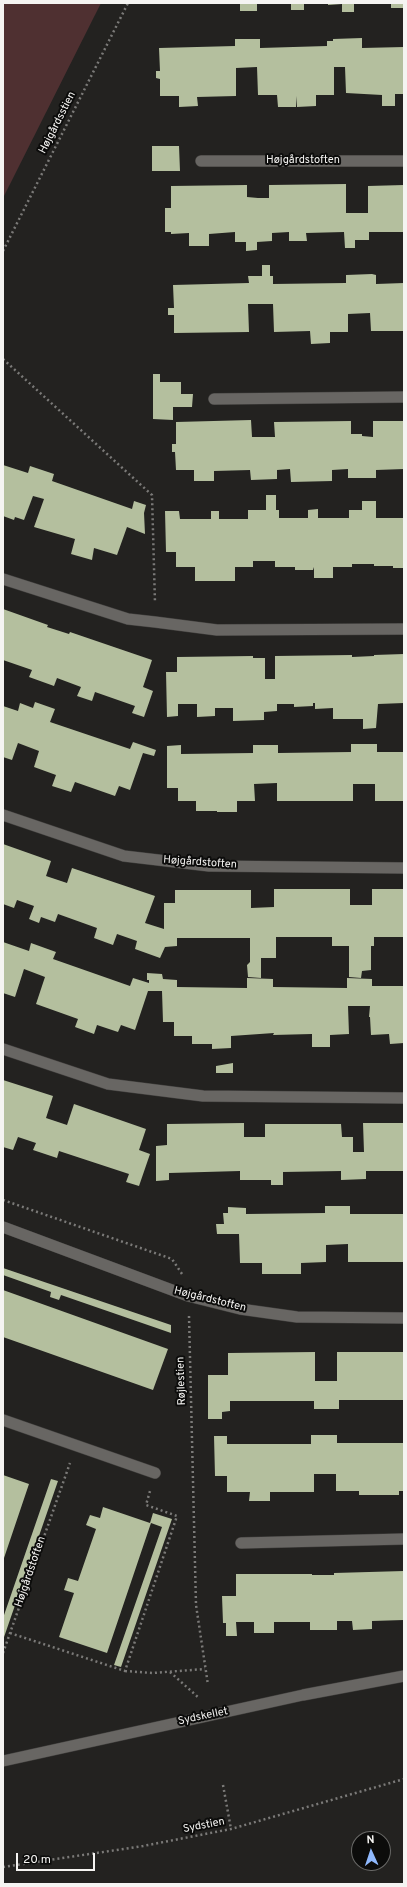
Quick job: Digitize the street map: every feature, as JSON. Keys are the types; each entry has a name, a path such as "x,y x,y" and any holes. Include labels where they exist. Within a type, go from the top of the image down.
{"street":[{"name":"Højgårdstoften","path":"201,161 404,161"},
{"path":"214,399 404,397"},
{"path":"3,578 128,619 217,630 404,629"},
{"name":"Højgårdstoften","path":"3,815 124,856 209,866 404,868"},
{"path":"3,1049 108,1084 203,1096 404,1098"},
{"name":"Højgårdstoften","path":"3,1227 188,1296 240,1308 297,1317 404,1318"},
{"path":"3,1420 155,1473"},
{"path":"241,1542 404,1539"},
{"name":"Sydskellet","path":"3,1761 303,1695 404,1676"}],"path":[{"name":"Højgårdsstien","path":"3,251 128,3"},
{"path":"3,359 152,495 156,622"},
{"name":"Røjlestien","path":"3,1200 172,1259 181,1270 188,1296 196,1605 208,1685"},
{"name":"Højgårdstoften","path":"3,1653 76,1446"},
{"path":"125,1671 177,1516 146,1504 155,1473"},
{"path":"10,1633 125,1671 152,1673 205,1669"},
{"path":"169,1672 198,1698"},
{"name":"Sydstien","path":"3,1866 143,1846 231,1829 404,1779"},
{"path":"223,1785 231,1829"}],"shaded area":[{"path":"3,3 101,3 3,198"}],"building":[{"path":"240,3 257,3 257,11 240,11"},
{"path":"291,3 304,3 304,10 291,10"},
{"path":"328,3 354,3 354,12 342,12 342,4 328,5"},
{"path":"391,3 404,3 404,8 391,8"},
{"path":"362,38 362,48 404,47 404,94 395,94 395,106 382,106 382,95 346,93 345,67 334,67 334,95 316,95 316,106 297,107 297,96 296,107 278,107 277,95 258,95 257,67 236,68 236,96 197,97 198,106 179,107 179,96 160,96 160,79 156,78 156,71 160,71 159,48 235,46 235,39 260,39 260,48 327,46 327,41 333,41 333,39"},
{"path":"152,146 179,146 180,171 152,171"},
{"path":"346,184 346,213 368,213 368,186 404,185 404,232 369,232 369,240 355,240 355,248 345,248 344,232 306,233 307,241 289,241 289,232 272,233 272,241 257,242 257,250 246,251 246,242 235,242 235,232 209,234 209,246 189,246 189,233 171,234 171,232 165,232 165,208 171,208 171,186 247,185 247,197 269,198 269,185"},
{"path":"262,265 270,265 270,276 273,276 273,284 346,283 346,275 372,274 376,275 376,284 404,283 404,331 371,331 370,313 348,314 348,332 330,332 330,343 311,344 310,331 274,332 273,304 248,304 249,332 174,333 174,315 168,315 168,308 174,308 173,285 249,283 248,276 262,276"},
{"path":"153,374 160,374 160,382 181,382 181,394 193,394 192,407 173,407 173,420 153,419"},
{"path":"251,420 252,437 275,437 274,422 351,421 351,434 362,434 362,436 373,437 373,421 404,421 404,469 376,470 376,478 348,478 348,469 332,470 332,481 291,482 290,469 277,470 277,479 251,480 250,470 214,471 214,481 194,481 194,470 176,470 175,452 172,452 172,444 176,444 176,422"},
{"path":"3,465 28,473 30,466 54,474 52,481 132,509 134,501 146,505 144,513 145,534 127,527 117,555 94,548 92,560 71,554 75,539 34,527 44,499 33,496 24,520 15,517 14,520 3,516"},
{"path":"266,495 276,495 276,510 279,510 279,518 308,518 308,510 318,509 318,518 349,518 349,510 362,510 362,501 376,501 376,518 404,518 404,568 393,568 393,566 374,566 374,564 352,564 352,567 333,567 333,578 314,578 314,567 313,570 295,570 295,567 275,567 275,561 253,561 253,567 235,567 235,581 195,581 195,567 176,567 176,552 166,552 165,511 179,511 180,519 211,519 211,511 219,511 219,519 248,519 248,510 266,510"},
{"path":"3,609 48,625 47,627 69,634 70,632 152,660 143,687 153,691 144,717 132,713 135,706 95,692 92,701 77,696 81,687 57,678 54,686 29,677 32,670 3,660"},
{"path":"404,654 404,703 378,704 376,728 363,729 363,719 333,719 333,708 315,709 315,703 313,703 313,706 294,707 294,704 277,704 277,711 264,712 264,720 233,721 233,708 215,708 215,716 197,717 197,704 178,704 178,716 167,717 166,672 177,672 177,657 253,656 253,658 265,658 265,679 275,679 275,656 352,655 352,657"},
{"path":"35,702 55,709 50,722 130,749 133,742 156,750 154,756 143,753 130,790 119,786 115,796 75,782 71,792 52,786 56,775 34,767 39,751 18,743 12,760 3,757 3,706 18,711 20,703 33,708"},
{"path":"351,744 377,744 377,752 404,752 404,801 375,801 375,784 353,784 353,801 277,801 277,783 254,784 255,801 237,801 237,812 196,811 196,801 178,801 178,788 167,788 167,746 181,745 181,754 253,753 253,745 278,745 278,753 351,752"},
{"path":"3,844 51,861 46,876 67,883 72,868 155,896 145,923 164,929 164,903 175,903 175,890 251,890 251,908 274,907 274,889 350,889 350,905 372,905 372,889 404,889 404,937 374,937 374,946 371,946 371,970 362,971 361,978 349,977 349,946 332,946 332,937 276,937 276,958 261,958 261,978 248,977 247,965 250,962 250,938 177,938 177,946 165,947 160,958 135,949 137,941 117,934 113,945 94,938 97,928 58,914 55,922 41,917 39,923 29,919 34,906 17,900 14,908 3,904"},
{"path":"3,942 29,951 31,943 56,952 53,959 130,986 133,978 149,983 149,980 147,980 147,973 162,974 163,979 177,980 177,987 247,988 247,978 273,979 273,987 347,988 347,978 372,979 372,986 404,986 404,1043 390,1044 389,1034 371,1035 369,1017 370,1006 348,1006 349,1034 330,1035 330,1047 312,1047 312,1034 273,1035 274,1033 231,1036 231,1048 212,1049 212,1044 192,1044 192,1036 174,1036 174,1022 163,1022 162,991 148,991 135,1030 121,1025 118,1032 97,1025 94,1034 75,1027 78,1019 36,1004 45,977 24,969 15,997 3,993"},
{"path":"233,1063 233,1073 216,1073 216,1066"},
{"path":"3,1080 53,1096 46,1118 67,1125 74,1104 146,1129 139,1150 150,1154 139,1186 126,1182 129,1174 59,1151 57,1158 33,1150 36,1143 18,1137 13,1150 3,1147"},
{"path":"244,1123 244,1137 265,1137 265,1124 341,1124 342,1137 353,1137 353,1152 364,1152 363,1123 404,1123 404,1171 366,1171 366,1179 341,1180 341,1171 283,1172 283,1185 271,1185 271,1180 240,1180 240,1171 169,1173 169,1180 156,1181 156,1146 167,1145 167,1124"},
{"path":"325,1206 350,1206 350,1214 404,1214 404,1262 348,1262 348,1244 326,1245 326,1262 301,1263 301,1274 262,1274 262,1263 240,1263 239,1234 217,1234 216,1224 224,1224 223,1213 228,1213 228,1207 246,1208 246,1214 325,1213"},
{"path":"3,1268 171,1325 171,1333 61,1295 59,1300 50,1297 51,1292 3,1275"},
{"path":"3,1290 168,1349 153,1390 3,1337"},
{"path":"315,1352 315,1381 337,1381 337,1352 404,1352 404,1400 339,1400 339,1409 314,1409 314,1401 230,1401 230,1411 222,1412 222,1419 208,1419 208,1375 228,1375 228,1353"},
{"path":"311,1435 337,1435 337,1443 404,1443 404,1491 399,1491 399,1495 359,1495 359,1491 336,1491 336,1474 314,1474 314,1492 270,1492 270,1501 249,1501 250,1492 227,1492 227,1476 215,1476 214,1436 227,1436 227,1444 311,1444"},
{"path":"3,1475 29,1484 3,1561"},
{"path":"51,1479 58,1481 3,1640 3,1618"},
{"path":"103,1507 150,1523 153,1513 172,1519 121,1667 114,1665 162,1527 151,1523 107,1653 59,1637 74,1593 64,1590 68,1578 78,1581 96,1529 86,1525 90,1515 100,1518"},
{"path":"404,1571 404,1620 372,1621 372,1629 353,1630 352,1621 337,1621 337,1630 310,1630 310,1622 274,1622 274,1633 254,1633 254,1622 236,1622 237,1636 226,1636 226,1623 223,1623 222,1596 236,1596 236,1574 334,1575 334,1573"}]}
